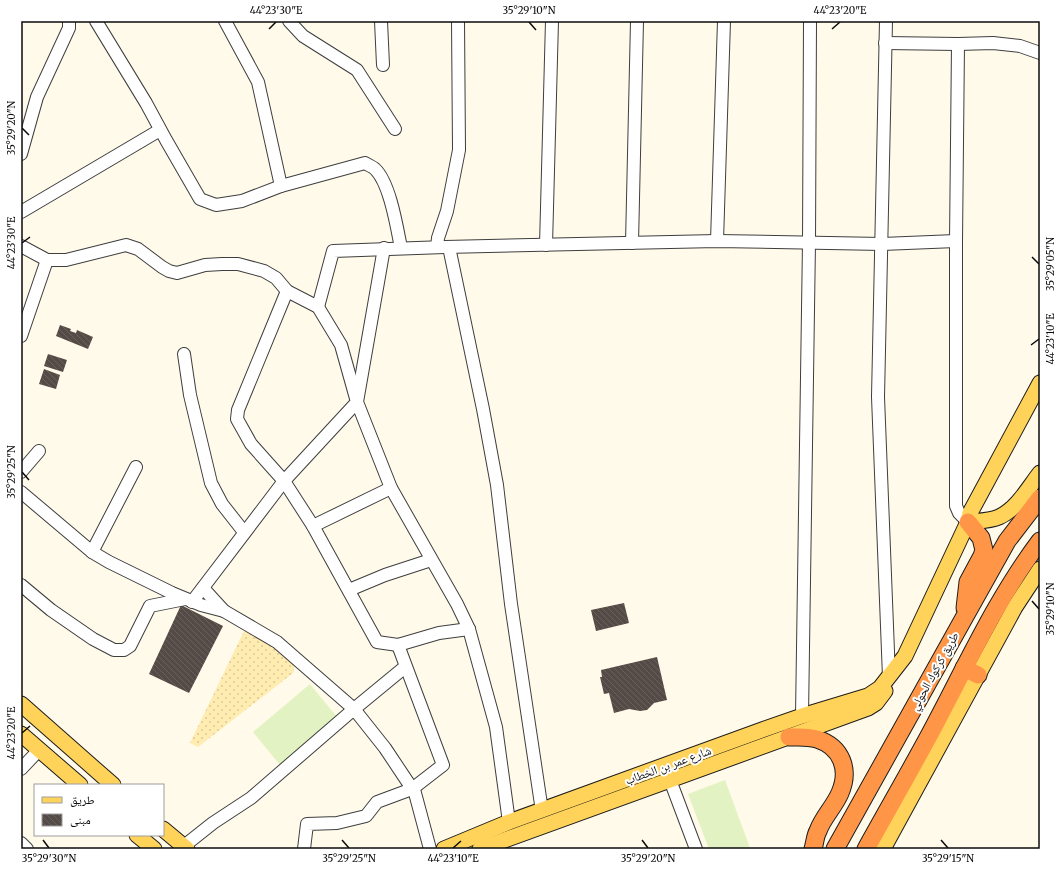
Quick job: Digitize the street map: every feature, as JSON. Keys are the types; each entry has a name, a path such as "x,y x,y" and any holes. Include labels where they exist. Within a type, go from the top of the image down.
{"highway":[{"name":"طريق كركوك الحولي","path":"835,849 1006,541 1040,498"},
{"path":"964,616 968,582 984,550 981,538 968,522"},
{"name":"طريق كركوك الحولي","path":"866,849 930,735 971,671 983,630 1020,569 1040,542"},
{"path":"789,737 815,738 827,743 840,756 844,766 844,779 840,793 818,830 814,849"}],"main road":[{"path":"889,677 905,656 968,522 970,513 1040,383"},
{"path":"968,522 980,512 1040,398"},
{"path":"968,522 992,519 1006,513 1017,502 1040,473"},
{"path":"883,849 971,671 1040,569"},
{"name":"شارع عمر بن الخطاب","path":"444,849 509,822 762,730 868,696 880,688 889,677"},
{"name":"شارع عمر بن الخطاب","path":"485,848 868,708 876,703 883,695 889,677"},
{"path":"21,704 112,784"},
{"path":"762,730 768,744"},
{"path":"21,734 79,784 92,766"},
{"path":"164,830 186,848"},
{"path":"139,836 154,849"}],"street":[{"path":"21,154 37,97 68,28 69,21"},
{"path":"96,21 146,103 200,199 216,205 242,201 281,186 365,163 375,169 384,181 401,248"},
{"path":"225,21 258,82 281,186"},
{"path":"289,21 302,36 357,70 395,129"},
{"path":"381,21 383,65"},
{"path":"458,21 459,150 447,212 438,238 443,247 483,409 497,485 511,604 542,811"},
{"path":"546,245 552,21"},
{"path":"632,243 637,21"},
{"path":"717,241 724,21"},
{"path":"802,716 809,242 810,21"},
{"path":"886,21 878,397 889,677"},
{"path":"885,43 1000,44 1020,46 1040,53"},
{"path":"958,44 956,506 959,513 968,522"},
{"path":"21,212 160,130"},
{"path":"318,307 333,251 384,248 717,241 882,244 956,242"},
{"path":"21,246 47,260 66,260 126,245 138,249 169,271 177,273 205,265 238,264 264,271 276,278 287,291 318,307 341,345 357,402 392,488 470,629 496,727 509,822"},
{"path":"150,606 189,600 203,588 284,481 357,402 384,248"},
{"path":"21,336 47,260"},
{"path":"287,291 238,410 236,419 251,444 284,481 313,526 377,642 398,645 439,633 470,629"},
{"path":"184,354 190,395 211,483 222,504 244,532"},
{"path":"21,472 40,451"},
{"path":"92,552 136,468"},
{"path":"313,526 392,488"},
{"path":"21,492 92,552 109,562 189,600 224,611 277,642 354,709 385,748 415,793 430,849"},
{"path":"349,590 385,575 431,560"},
{"path":"21,585 51,610 93,639 114,650 124,650 130,646 159,586"},
{"path":"203,588 224,611"},
{"path":"304,849 307,824 337,823 366,816 377,802 412,789 443,765 398,645"},
{"path":"186,848 213,823 252,798 354,709 405,667"},
{"path":"21,769 40,750"},
{"path":"670,780 696,849"},
{"path":"21,843 27,849"}],"sand":[{"path":"245,629 274,645 295,663 293,673 198,747 190,743"}],"green space":[{"path":"310,684 337,717 280,765 253,732"},
{"path":"725,780 750,848 709,849 688,794"}],"building":[{"path":"60,325 71,329 70,331 76,333 77,330 93,337 88,349 56,336"},
{"path":"48,354 67,360 63,372 44,366"},
{"path":"44,369 60,375 56,389 39,384"},
{"path":"624,603 629,623 596,631 591,610"},
{"path":"181,605 223,626 189,693 149,674"},
{"path":"657,657 667,700 654,703 647,710 640,711 629,709 614,713 609,693 604,694 600,677 602,677 601,670"}]}
